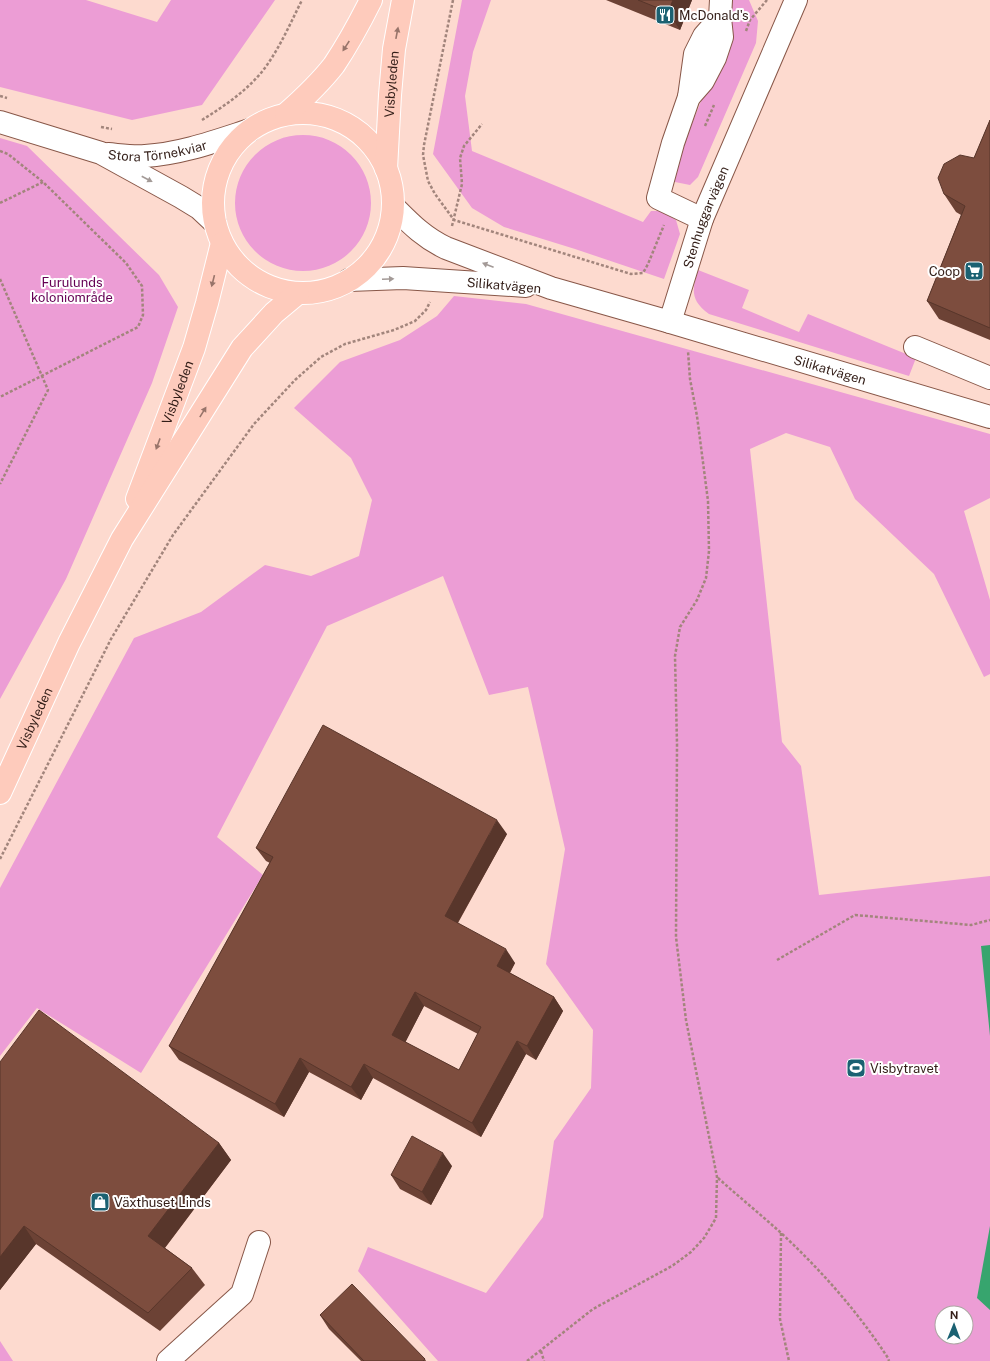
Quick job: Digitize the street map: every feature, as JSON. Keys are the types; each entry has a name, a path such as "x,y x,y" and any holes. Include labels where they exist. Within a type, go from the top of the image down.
{"main road":[{"path":"286,114 310,92 333,65 357,30 371,0"},
{"name":"Visbyleden","path":"386,169 393,57 403,0"},
{"path":"286,114 314,114 327,116 340,121 363,136 372,146 386,169 390,181 393,206 389,228 380,249 366,266 349,280 324,290 298,293 272,287 248,274 229,255 218,233 213,213 213,192 218,171 228,152 234,144 250,130 268,120 286,114"},
{"name":"Visbyleden","path":"122,539 194,348 207,303 218,233"},
{"name":"Visbyleden","path":"0,793 69,643 122,539 242,348 274,313 298,293"},
{"name":"Visbyleden","path":"0,757 69,643"}],"street":[{"name":"Stenhuggarvägen","path":"678,324 702,219 796,0"},
{"path":"702,219 658,198 672,143 689,97 703,81 715,58 722,37 721,9"},
{"path":"0,122 101,153"},
{"name":"Stora Törnekviar","path":"101,153 144,156 174,153 250,130"},
{"name":"Stora Törnekviar","path":"101,153 199,208 218,233"},
{"name":"Silikatvägen","path":"393,206 417,231 430,240 446,248 551,288"},
{"name":"Silikatvägen","path":"349,280 403,278 438,279 551,288"},
{"path":"551,288 678,324"},
{"name":"Silikatvägen","path":"678,324 990,417"},
{"path":"915,347 990,378"},
{"path":"168,1361 242,1294 259,1242"}],"path":[{"path":"196,124 228,104 252,83 267,65 302,0"},
{"path":"453,0 424,145 424,155 428,180 434,194 454,220"},
{"path":"0,96 11,100"},
{"path":"446,248 462,184 460,158 464,146 482,124"},
{"path":"101,127 115,130"},
{"path":"0,151 8,154 43,182 126,263 142,286 143,315 138,327 0,397"},
{"path":"0,203 43,182"},
{"path":"0,279 48,390 0,484"},
{"path":"0,859 111,639 173,535 254,424 295,380 321,357 345,344 394,330 414,321 426,310 433,296 438,279"},
{"path":"527,1361 592,1309 672,1266 692,1252 704,1238 716,1218 718,1177 686,1020 676,937 677,744 675,656 680,627 697,600 706,578 709,551 708,501 697,416 678,324"},
{"path":"777,960 855,915 971,925 990,920"},
{"path":"718,1177 780,1233 824,1277 870,1331 889,1361"},
{"path":"780,1233 780,1319 789,1361"},
{"path":"541,1351 544,1361"}],"green space":[{"path":"0,0 86,0 157,22 171,0 275,0 202,105 132,120 0,87"},
{"path":"462,0 491,0 473,52 465,96 472,151 643,222 651,211 661,211 676,220 680,234 664,279 504,227 472,208 433,154"},
{"path":"730,0 749,0 758,21 756,43 698,177 690,185 675,182 674,168 731,27"},
{"path":"310,135 323,137 341,146 356,160 369,183 371,203 369,223 360,241 346,256 323,269 296,271 283,269 265,260 250,246 237,223 235,196 237,183 246,165 260,150 283,137"},
{"name":"Furulunds koloniområde","path":"0,138 27,146 159,275 178,307 152,383 66,579 0,699"},
{"path":"698,270 749,290 742,308 799,332 808,314 916,358 909,376 709,314 698,304 694,294"},
{"path":"454,296 526,304 990,434 990,498 964,511 990,600 990,674 984,677 934,574 855,499 830,447 786,433 750,449 782,742 801,766 819,895 990,876 990,1361 438,1361 358,1271 368,1247 486,1293 543,1217 554,1141 591,1088 593,1030 546,964 565,849 528,687 489,695 443,576 327,626 217,837 263,875 141,1073 37,1008 0,1056 0,888 134,638 201,612 265,565 311,576 359,556 372,500 351,458 294,408 340,362 400,340 437,316"},
{"path":"0,1341 13,1361 0,1361"}],"shaded area":[{"path":"990,945 990,1036 981,946"},
{"path":"990,1226 990,1310 977,1298"}],"building":[{"path":"638,0 673,0 668,12"},
{"path":"990,120 990,328 927,301 965,206 944,194 938,178 944,164 960,155 974,158"},
{"path":"323,725 497,820 445,916 506,949 497,966 554,997 527,1046 517,1041 472,1123 364,1064 351,1087 300,1058 275,1104 169,1046 273,857 256,848","holes":["415,992 481,1027 459,1070 392,1035"]},
{"name":"Växthuset Linds","path":"39,1010 219,1143 148,1236 192,1268 148,1313 24,1226 0,1257 0,1062"},
{"path":"412,1136 443,1153 422,1192 391,1175"},
{"path":"352,1284 425,1359 423,1361 364,1361 320,1315"}],"place":[{"name":"McDonald's","path":"665,15"},
{"name":"Coop","path":"974,271"},
{"name":"Visbytravet","path":"856,1068"},
{"name":"Växthuset Linds","path":"100,1202"}]}
